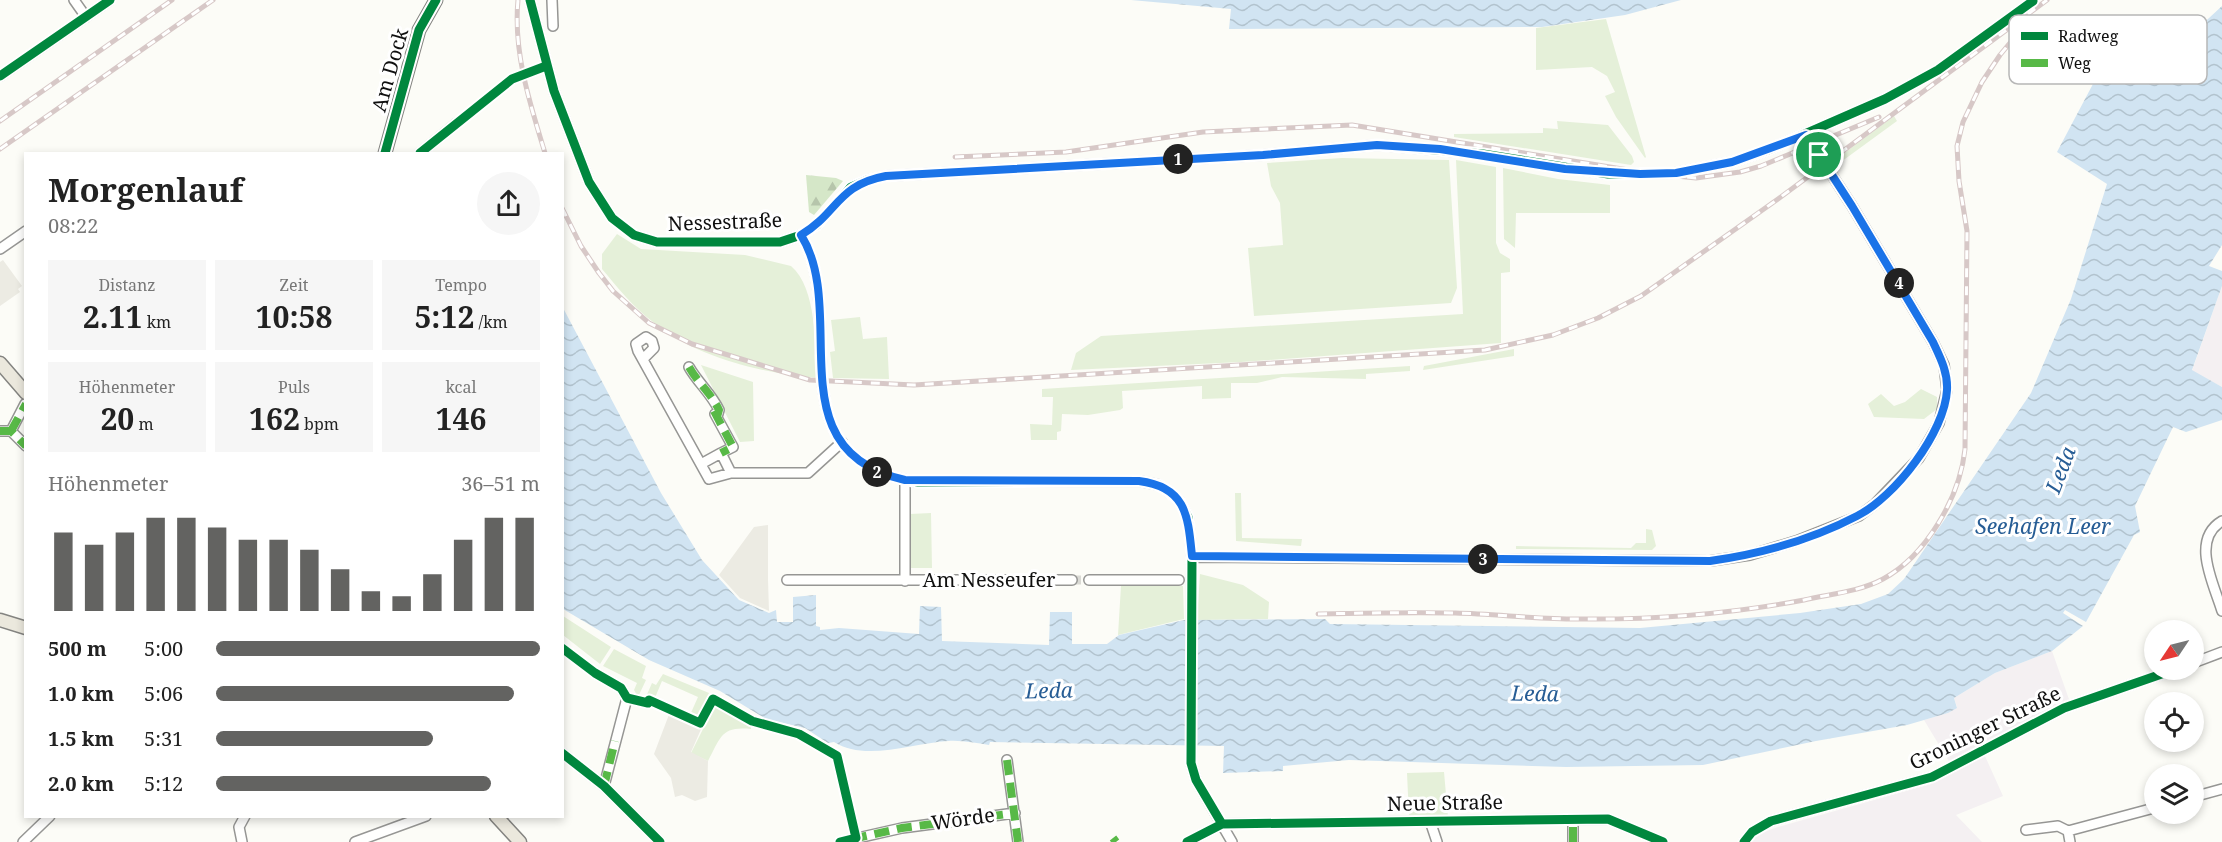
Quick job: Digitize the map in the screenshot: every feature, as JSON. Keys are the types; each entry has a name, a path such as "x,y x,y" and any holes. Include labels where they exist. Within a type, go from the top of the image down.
{"main road":[{"name":"Am Dock","path":"385,152 419,30 436,0"},
{"path":"0,363 24,391"},
{"path":"0,620 24,627"},
{"path":"498,818 520,842"}],"street":[{"path":"74,0 86,17"},
{"path":"0,76 110,0"},
{"name":"Nessestraße","path":"530,0 546,66 589,182 605,209 627,231 657,242 780,242 801,235 814,273 825,404 842,442 854,456 872,470 905,480 1153,483 1175,496 1186,512 1192,556 1192,771 1232,842"},
{"path":"552,0 553,26"},
{"path":"2013,15 2033,1"},
{"path":"801,235 817,225 851,188 867,180 886,176 1263,155 1377,145 1440,149 1565,169 1640,174 1676,173 1732,162 1806,135 1916,83 2009,18"},
{"path":"421,152 457,123"},
{"path":"1192,556 1710,561 1750,555 1796,541 1859,516 1875,504 1919,458 1938,423 1947,390 1944,365 1881,252 1806,135"},
{"path":"0,249 24,232"},
{"path":"643,359 709,479 731,473 808,473 842,442"},
{"path":"689,367 699,384 710,393 719,410 715,413 733,447 701,464"},
{"path":"0,436 11,431 24,408"},
{"path":"0,431 11,431 24,444"},
{"path":"721,453 731,473"},
{"name":"Am Nesseufer","path":"905,480 905,581"},
{"path":"2222,520 2212,528 2205,552 2222,611"},
{"name":"Am Nesseufer","path":"786,580 1072,580"},
{"path":"1089,580 1179,580"},
{"path":"564,649 626,694 627,704 604,786"},
{"path":"2204,659 2222,652"},
{"name":"Groninger Straße","path":"1744,842 1752,832 1771,822 1932,777 2064,708 2144,680"},
{"path":"564,755 604,786 660,842"},
{"path":"1007,760 1018,842"},
{"path":"2204,794 2222,789"},
{"path":"2026,830 2058,826 2068,831 2144,810"},
{"name":"Wörde","path":"840,842 902,828 1015,813"},
{"path":"23,842 48,818"},
{"path":"242,842 239,827 244,818"},
{"path":"355,842 421,818"},
{"path":"1573,820 1573,842"},
{"name":"Neue Straße","path":"1222,824 1614,820 1663,842"},
{"path":"1430,821 1437,842"},
{"path":"1187,842 1222,824"},
{"path":"2068,831 2070,842"}],"shaded area":[{"path":"3,260 22,286 18,289 20,292 0,306 0,262"},
{"path":"2222,286 2222,387 2192,371"},
{"path":"768,525 769,611 740,598 719,575 754,527"},
{"path":"2052,651 2071,705 1953,768 1924,720 1948,713 1957,707 1954,698 1995,673"},
{"path":"670,712 702,727 691,752 708,761 707,797 695,801 682,795 675,797 671,778 654,754"},
{"path":"1985,756 2003,796 1956,815 1982,842 1750,842 1758,834 1778,827 1931,784"}],"green space":[{"path":"1606,19 1645,158 1616,117 1605,96 1615,92 1607,76 1592,67 1536,70 1536,28"},
{"path":"1894,116 1897,121 1834,167 1831,163"},
{"path":"1557,121 1608,125 1632,156 1634,162 1631,165 1454,137 1454,134 1543,133 1543,128 1558,129"},
{"path":"1342,158 1449,160 1457,288 1451,303 1254,316 1248,248 1283,245 1280,203 1271,186 1267,163"},
{"path":"1456,160 1496,167 1496,243 1500,253 1510,259 1510,272 1501,273 1501,343 1241,362 1071,370 1076,353 1101,336 1463,314"},
{"path":"1503,168 1558,179 1610,185 1610,213 1516,213 1515,248 1504,239"},
{"path":"806,175 836,178 843,181 814,215 809,212"},
{"path":"617,234 641,249 745,255 791,266 800,276 810,303 815,334 817,378 774,372 731,362 670,335 632,304 602,269 602,254"},
{"path":"860,317 863,339 887,337 889,379 833,378 830,352 835,351 831,320"},
{"path":"1514,349 1514,356 1423,370 1424,366"},
{"path":"701,365 753,382 754,441 740,442"},
{"path":"1410,366 1410,371 1366,374 1366,379 1282,377 1257,383 1231,383 1231,398 1202,399 1202,386 1122,391 1123,408 1120,410 1088,415 1062,414 1061,431 1057,432 1057,440 1031,440 1030,424 1052,425 1053,397 1042,397 1042,389"},
{"path":"1921,389 1937,397 1937,409 1924,419 1874,417 1868,404 1881,394 1894,406 1905,402"},
{"path":"1235,493 1241,493 1242,538 1302,539 1301,546 1236,541"},
{"path":"931,513 932,568 911,568 910,514"},
{"path":"1646,529 1652,530 1656,546 1652,550 1516,549 1516,546 1631,548 1636,543 1646,543"},
{"path":"1200,574 1243,585 1269,602 1268,619 1197,620"},
{"path":"1121,586 1183,586 1184,619 1118,635"},
{"path":"564,617 611,647 600,664 564,636"},
{"path":"614,649 646,666 642,678 646,680 638,697 634,690 637,683 603,666"},
{"path":"663,674 709,693 695,723 670,712 670,707 690,715 698,697 662,681 654,700 645,699 652,683 656,685"},
{"path":"715,705 751,724 751,729 728,731 719,740 708,761 691,753"},
{"path":"1444,772 1448,817 1409,817 1407,773"}],"water":[{"path":"1131,0 1681,0 1625,15 1542,27 1229,29 1231,9"},
{"name":"Seehafen Leer","path":"2222,6 2222,245 2209,266 2222,271 2222,286 2192,370 2222,387 2222,420 2186,432 2173,427 2135,506 2140,532 2134,535 2086,622 2065,610 2063,613 2083,626 2052,651 1995,673 1954,698 1957,708 1948,713 1907,725 1816,741 1703,765 1566,767 1349,760 1283,766 1283,771 1223,773 1224,746 990,742 989,745 953,741 890,750 860,751 834,742 828,743 805,728 766,719 720,691 649,660 564,610 564,310 661,493 702,560 739,600 769,613 776,610 777,622 793,622 793,597 816,595 816,626 820,627 820,630 839,628 919,634 920,606 941,607 942,641 1049,645 1050,612 1072,612 1072,644 1107,644 1119,635 1184,620 1325,619 1330,624 1640,628 1800,613 1861,604 1888,594 1904,579 2031,393 2071,299 2107,184 2057,152 2093,84 2207,84 2207,20"}],"tunnel":[{"path":"1072,580 1089,580"}],"railway":[{"path":"0,121 172,0"},
{"path":"0,149 213,0"},
{"path":"518,0 520,58 545,152"},
{"path":"2027,15 2047,0"},
{"path":"564,212 581,246 599,273 613,291 649,323 692,344 810,380 914,385 1485,350 1553,335 1598,318 1641,296 1778,199 2009,28"},
{"path":"1318,614 1455,613 1577,619 1691,615 1776,605 1844,592 1874,583 1899,569 1927,540 1938,523 1948,505 1962,467 1965,449 1967,231 1959,181 1957,146 1963,122 1982,82 2009,44"},
{"path":"955,157 1066,152 1203,132 1352,125 1647,173 1696,178 1740,172 1761,166 1879,117"}],"marked path":[{"path":"689,367 716,404 719,410 717,417"},
{"path":"11,431 24,408"},
{"path":"714,411 733,447 721,453"},
{"path":"0,431 11,431 24,444"},
{"path":"604,786 615,741"},
{"path":"1007,760 1018,842"},
{"path":"852,839 902,828 1015,813"},
{"path":"1573,820 1573,842"},
{"path":"1113,838 1116,842"}],"cycle path":[{"path":"0,76 110,0"},
{"path":"385,152 419,30 436,0"},
{"path":"530,0 554,91 589,182 612,218 634,235 657,242 780,242 801,235 817,225 851,187 867,180 886,176 1263,155 1377,145 1483,154 1608,174 1675,173 1732,162 1768,150 1885,99 1938,70 2009,18"},
{"path":"2014,15 2033,1"},
{"path":"421,152 512,79 546,66"},
{"path":"801,235 814,269 819,306 822,382 829,417 844,446 872,469 918,482 1139,481 1159,485 1180,502 1188,517 1192,557 1191,763 1196,780 1222,824"},
{"path":"564,650 595,673 621,688 627,698 648,703 649,700 700,723 713,699 752,721 799,734 837,756 856,838 840,842"},
{"path":"1744,842 1752,832 1771,821 1932,777 2064,708 2144,680"},
{"path":"564,755 604,786 660,842"},
{"path":"1187,842 1222,824 1608,819 1663,842"}],"route":[{"path":"1806,135 1811,146 1819,155 1881,252 1933,342 1944,365 1947,390 1938,423 1919,458 1875,504 1859,516 1796,541 1750,555 1710,561 1192,556 1186,512 1175,496 1159,485 1139,481 918,482 905,480 872,470 854,456 842,442 828,417 822,381 814,273 805,241 801,235 817,225 842,195 867,180 886,176 944,172 1263,155 1377,145 1483,154 1538,165 1608,174 1676,173 1732,162 1806,135"}],"water label":[{"name":"Leda","path":"2061,470"},
{"name":"Leda","path":"1049,691"},
{"name":"Leda","path":"1535,694"}]}
